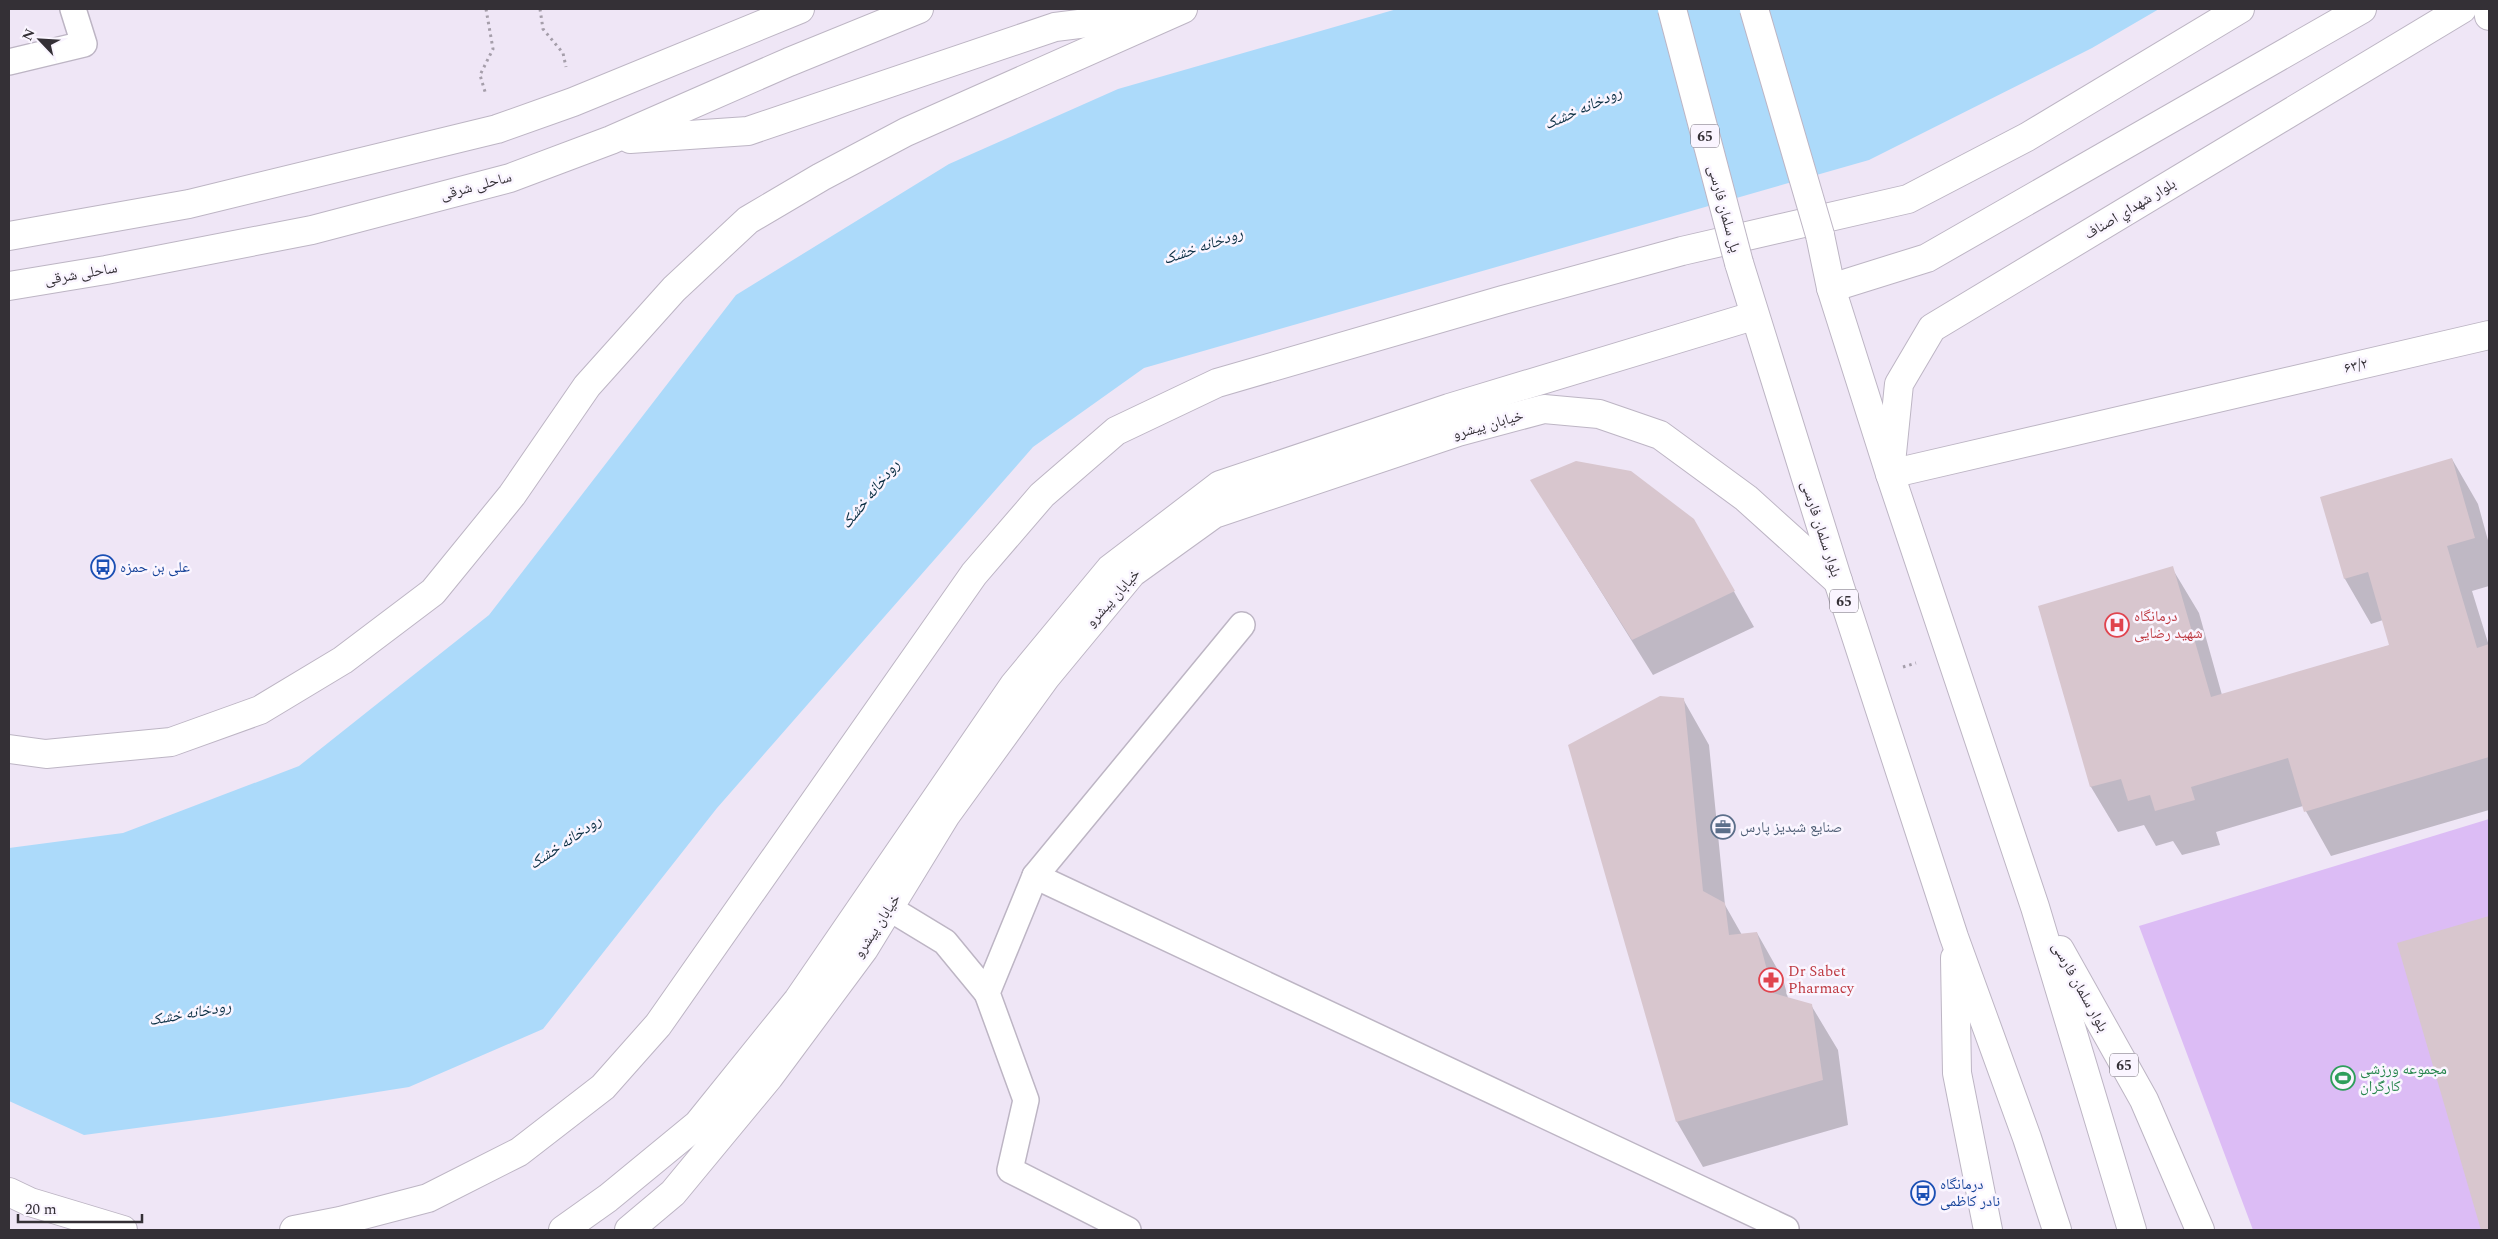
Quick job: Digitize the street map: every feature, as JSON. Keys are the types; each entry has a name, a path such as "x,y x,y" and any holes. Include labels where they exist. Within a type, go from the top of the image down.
{"main road":[{"path":"9,236 189,204 498,129 573,102 800,9"},
{"name":"ساحلی شرقی","path":"9,286 106,270 312,230 510,178 611,140 789,62 919,9"},
{"name":"پل سلمان فارسی","path":"1672,9 1739,263"},
{"name":"بلوار سلمان فارسی","path":"1754,9 1820,235 1831,288 1890,474 2035,906 2132,1230"},
{"path":"294,1230 340,1221 428,1198 519,1152 602,1086 658,1025 974,574 1042,494 1116,431 1217,384 1350,344 1682,251 1908,198 2027,137 2240,9"},
{"path":"1831,288 1927,258 2362,9"},
{"name":"بلوار شهداي اصناف","path":"1890,474 1899,384 1932,328 2462,9"},
{"path":"2488,9 2489,16"},
{"path":"611,140 748,131 1055,27 1177,11"},
{"path":"9,750 46,754 171,742 260,710 343,660 433,592 512,495 588,386 674,289 748,220 821,177 906,132 1177,11"},
{"name":"بلوار سلمان فارسی","path":"1739,263 1753,316 1954,937 2027,1138 2057,1230"},
{"name":"خیابان پیشرو","path":"563,1230 608,1198 698,1124 798,1000 1014,685 1110,569 1220,485 1449,408 1753,316"},
{"name":"۶۳/۲","path":"1890,474 2489,335"},
{"name":"خیابان پیشرو","path":"629,1230 673,1193 769,1077 864,949 946,815 1046,677 1132,573 1214,514 1458,432 1544,409 1599,414 1660,435 1746,498 1838,581"},
{"name":"بلوار سلمان فارسی","path":"2035,906 2144,1100 2200,1230"},
{"name":"بلوار سلمان فارسی","path":"1954,937 1957,1073 1988,1230"},
{"path":"9,1192 30,1202 122,1230"}],"lane":[{"path":"9,62 84,44 73,9"},
{"path":"987,994 1035,876 1242,625"},
{"path":"1035,876 1786,1228"},
{"path":"889,908 945,942 987,994 1026,1100 1010,1170 1128,1230"}],"path":[{"path":"486,9 493,49 480,75 498,129"},
{"path":"540,9 543,29 563,53 573,102"},
{"path":"1869,677 1950,652"}],"shaded area":[{"name":"مجموعه ورزشی کارگران","path":"2489,819 2489,1230 2253,1230 2139,926"}],"water":[{"name":"رودخانه خشک","path":"1397,9 2159,9 2092,48 1869,160 1144,368 1033,447 717,808 543,1029 409,1087 219,1117 84,1135 9,1101 9,848 123,833 299,766 489,615 736,295 949,164 1118,89"}],"building":[{"name":"درمانگاه شهید رضایی","path":"2452,458 2475,538 2447,546 2477,648 2489,644 2489,757 2304,812 2288,758 2191,787 2195,800 2155,811 2150,795 2128,801 2121,779 2090,787 2038,606 2173,566 2211,697 2389,645 2368,572 2344,579 2320,497"},
{"path":"1576,461 1631,471 1694,519 1735,591 1632,640 1530,480"},
{"path":"1660,696 1684,698 1703,891 1725,903 1729,935 1757,932 1773,993 1812,1004 1823,1080 1676,1122 1568,745"},
{"path":"2489,916 2489,1230 2481,1230 2397,943"}],"place":[{"name":"علی بن حمزه","path":"103,567"},
{"name":"درمانگاه شهید رضایی","path":"2117,625"},
{"name":"صنایع شبدیز پارس","path":"1723,827"},
{"name":"Dr Sabet Pharmacy","path":"1771,980"},
{"name":"مجموعه ورزشی کارگران","path":"2343,1078"},
{"name":"درمانگاه نادر کاظمی","path":"1923,1193"}]}
